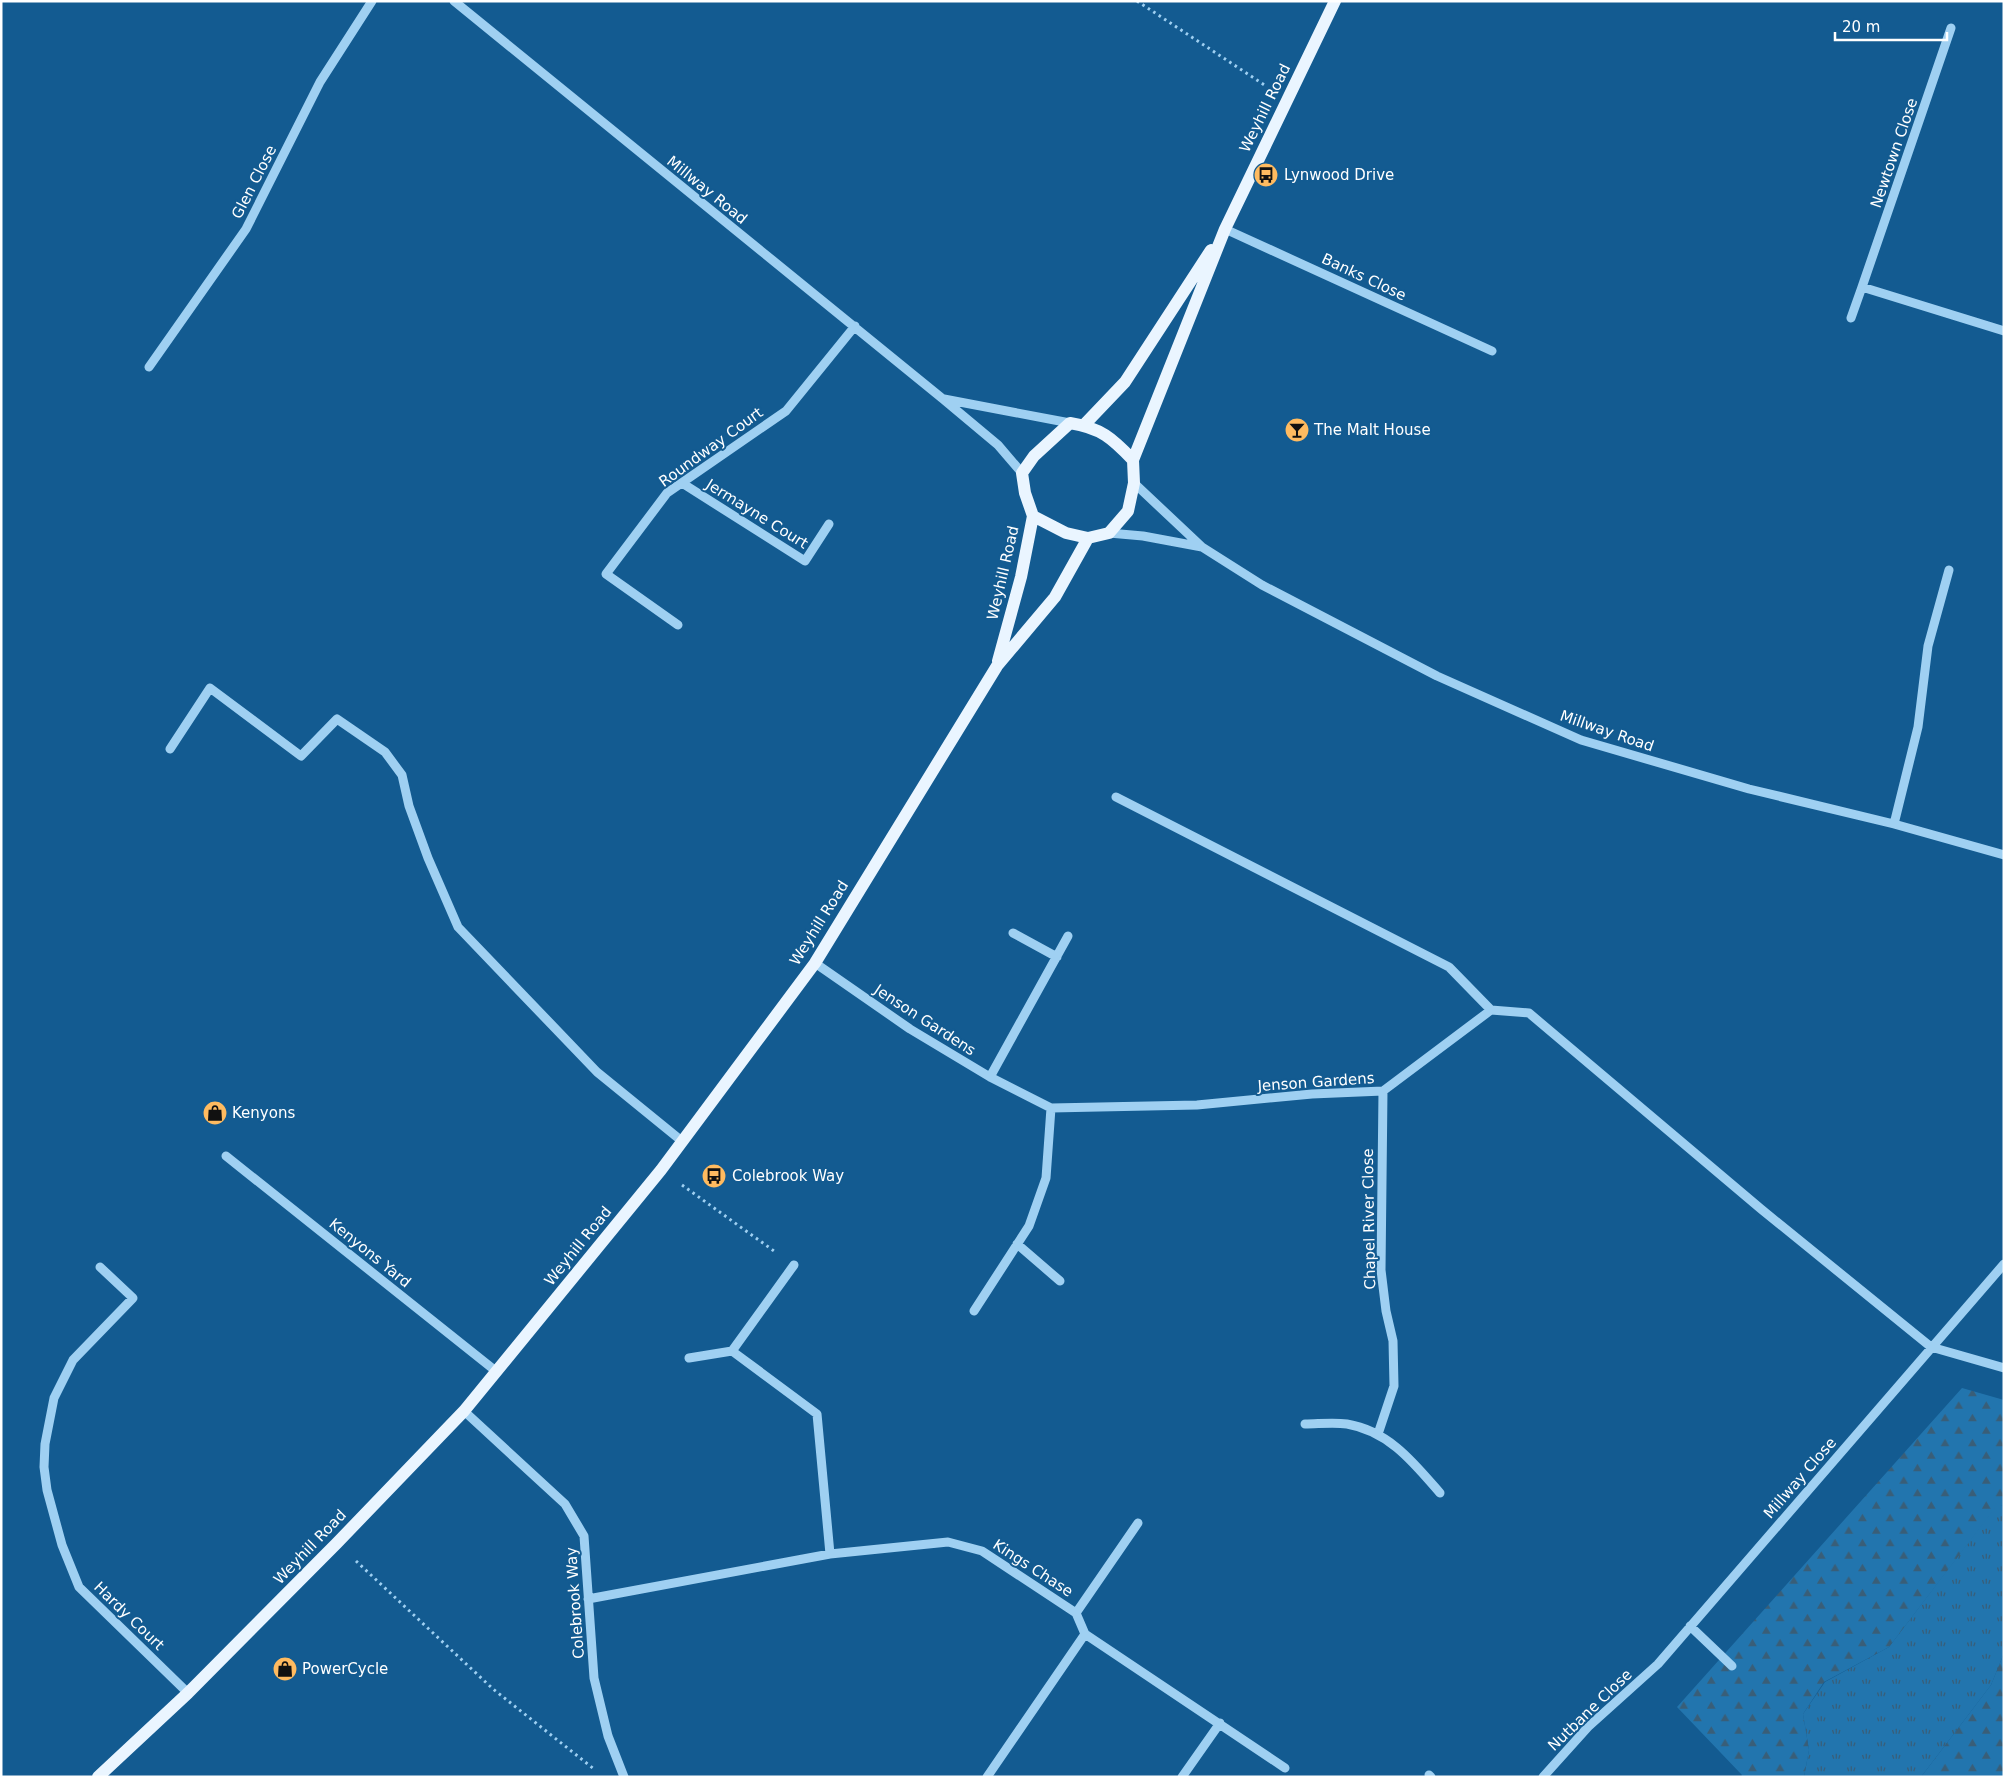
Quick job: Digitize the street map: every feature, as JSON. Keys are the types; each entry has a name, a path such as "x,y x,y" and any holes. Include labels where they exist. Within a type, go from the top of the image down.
{"main road":[{"name":"Weyhill Road","path":"1033,516 1066,533 1088,538 1109,533 1128,511 1134,483 1133,460 1224,229 1335,1"},
{"name":"Weyhill Road","path":"1084,425 1125,382 1224,229"},
{"path":"1022,473 1034,456 1070,422 1084,425 1114,440 1133,460"},
{"name":"Weyhill Road","path":"997,666 1021,577 1033,516 1025,493 1022,473"},
{"name":"Weyhill Road","path":"98,1777 188,1693 337,1543 464,1411 661,1170 815,963 997,666 1055,597 1088,538"}],"street":[{"name":"Glen Close","path":"149,367 246,229 320,82 372,1"},
{"name":"Millway Road","path":"454,1 943,399 998,445 1022,473"},
{"name":"Newtown Close","path":"1851,318 1951,28"},
{"name":"Banks Close","path":"1224,229 1492,351"},
{"path":"1862,287 2004,331"},
{"name":"Roundway Court","path":"678,625 606,574 667,493 786,411 855,326"},
{"name":"Millway Road","path":"943,399 1070,422"},
{"name":"Jermayne Court","path":"682,483 805,561 829,524"},
{"name":"Millway Road","path":"1134,483 1202,547 1262,585 1438,676 1581,740 1748,789 1894,824 2004,855"},
{"name":"Millway Road","path":"1109,533 1143,536 1202,547"},
{"path":"1894,824 1918,727 1928,646 1949,570"},
{"path":"170,750 210,688 301,756 337,718 384,752 402,775 409,806 428,858 458,927 597,1072 682,1142"},
{"path":"1116,797 1449,967 1491,1010 1529,1013 1761,1209 1931,1347 2004,1368"},
{"path":"1013,933 1057,958"},
{"path":"990,1077 1068,936"},
{"name":"Jenson Gardens","path":"815,963 910,1029 990,1077 1051,1108 1197,1105 1312,1094 1383,1091 1491,1010"},
{"name":"Chapel River Close","path":"1378,1434 1394,1386 1393,1340 1386,1311 1380,1270 1383,1091"},
{"path":"974,1311 1029,1226 1046,1178 1051,1108"},
{"name":"Kenyons Yard","path":"226,1156 497,1372"},
{"path":"1017,1244 1060,1281"},
{"name":"Millway Close","path":"1658,1664 2004,1264"},
{"path":"689,1358 732,1351 794,1265"},
{"name":"Hardy Court","path":"100,1267 133,1298 73,1360 54,1398 45,1444 44,1467 47,1490 62,1545 79,1587 188,1693"},
{"path":"732,1351 817,1414 830,1554"},
{"name":"Colebrook Way","path":"464,1411 565,1504 584,1536 594,1678 608,1736 624,1777"},
{"path":"1304,1424 1347,1424 1378,1434 1403,1451 1440,1493"},
{"path":"1076,1613 1138,1523"},
{"name":"Kings Chase","path":"588,1598 830,1554 948,1542 982,1551 1076,1613 1085,1634"},
{"path":"1690,1626 1732,1666"},
{"path":"986,1777 1085,1634 1285,1768"},
{"name":"Nutbane Close","path":"1543,1777 1588,1727 1658,1664"},
{"path":"1182,1777 1220,1723"}],"path":[{"path":"1137,1 1287,100"},
{"path":"661,1170 794,1265"},
{"path":"337,1543 493,1689 597,1771"}],"green space":[{"path":"1962,1388 2004,1400 2004,1505 1996,1507 1889,1647 1824,1682 1803,1714 1809,1750 1804,1777 1741,1777 1742,1775 1677,1707"},
{"path":"2004,1505 2004,1653 1991,1685 1921,1777 1804,1777 1809,1750 1803,1714 1825,1682 1889,1647 1996,1506"},
{"path":"2004,1653 2004,1777 1921,1777 1991,1685"}],"place":[{"name":"Lynwood Drive","path":"1266,175"},
{"name":"The Malt House","path":"1297,430"},
{"name":"Kenyons","path":"215,1113"},
{"name":"Colebrook Way","path":"714,1176"},
{"name":"PowerCycle","path":"285,1669"}]}
